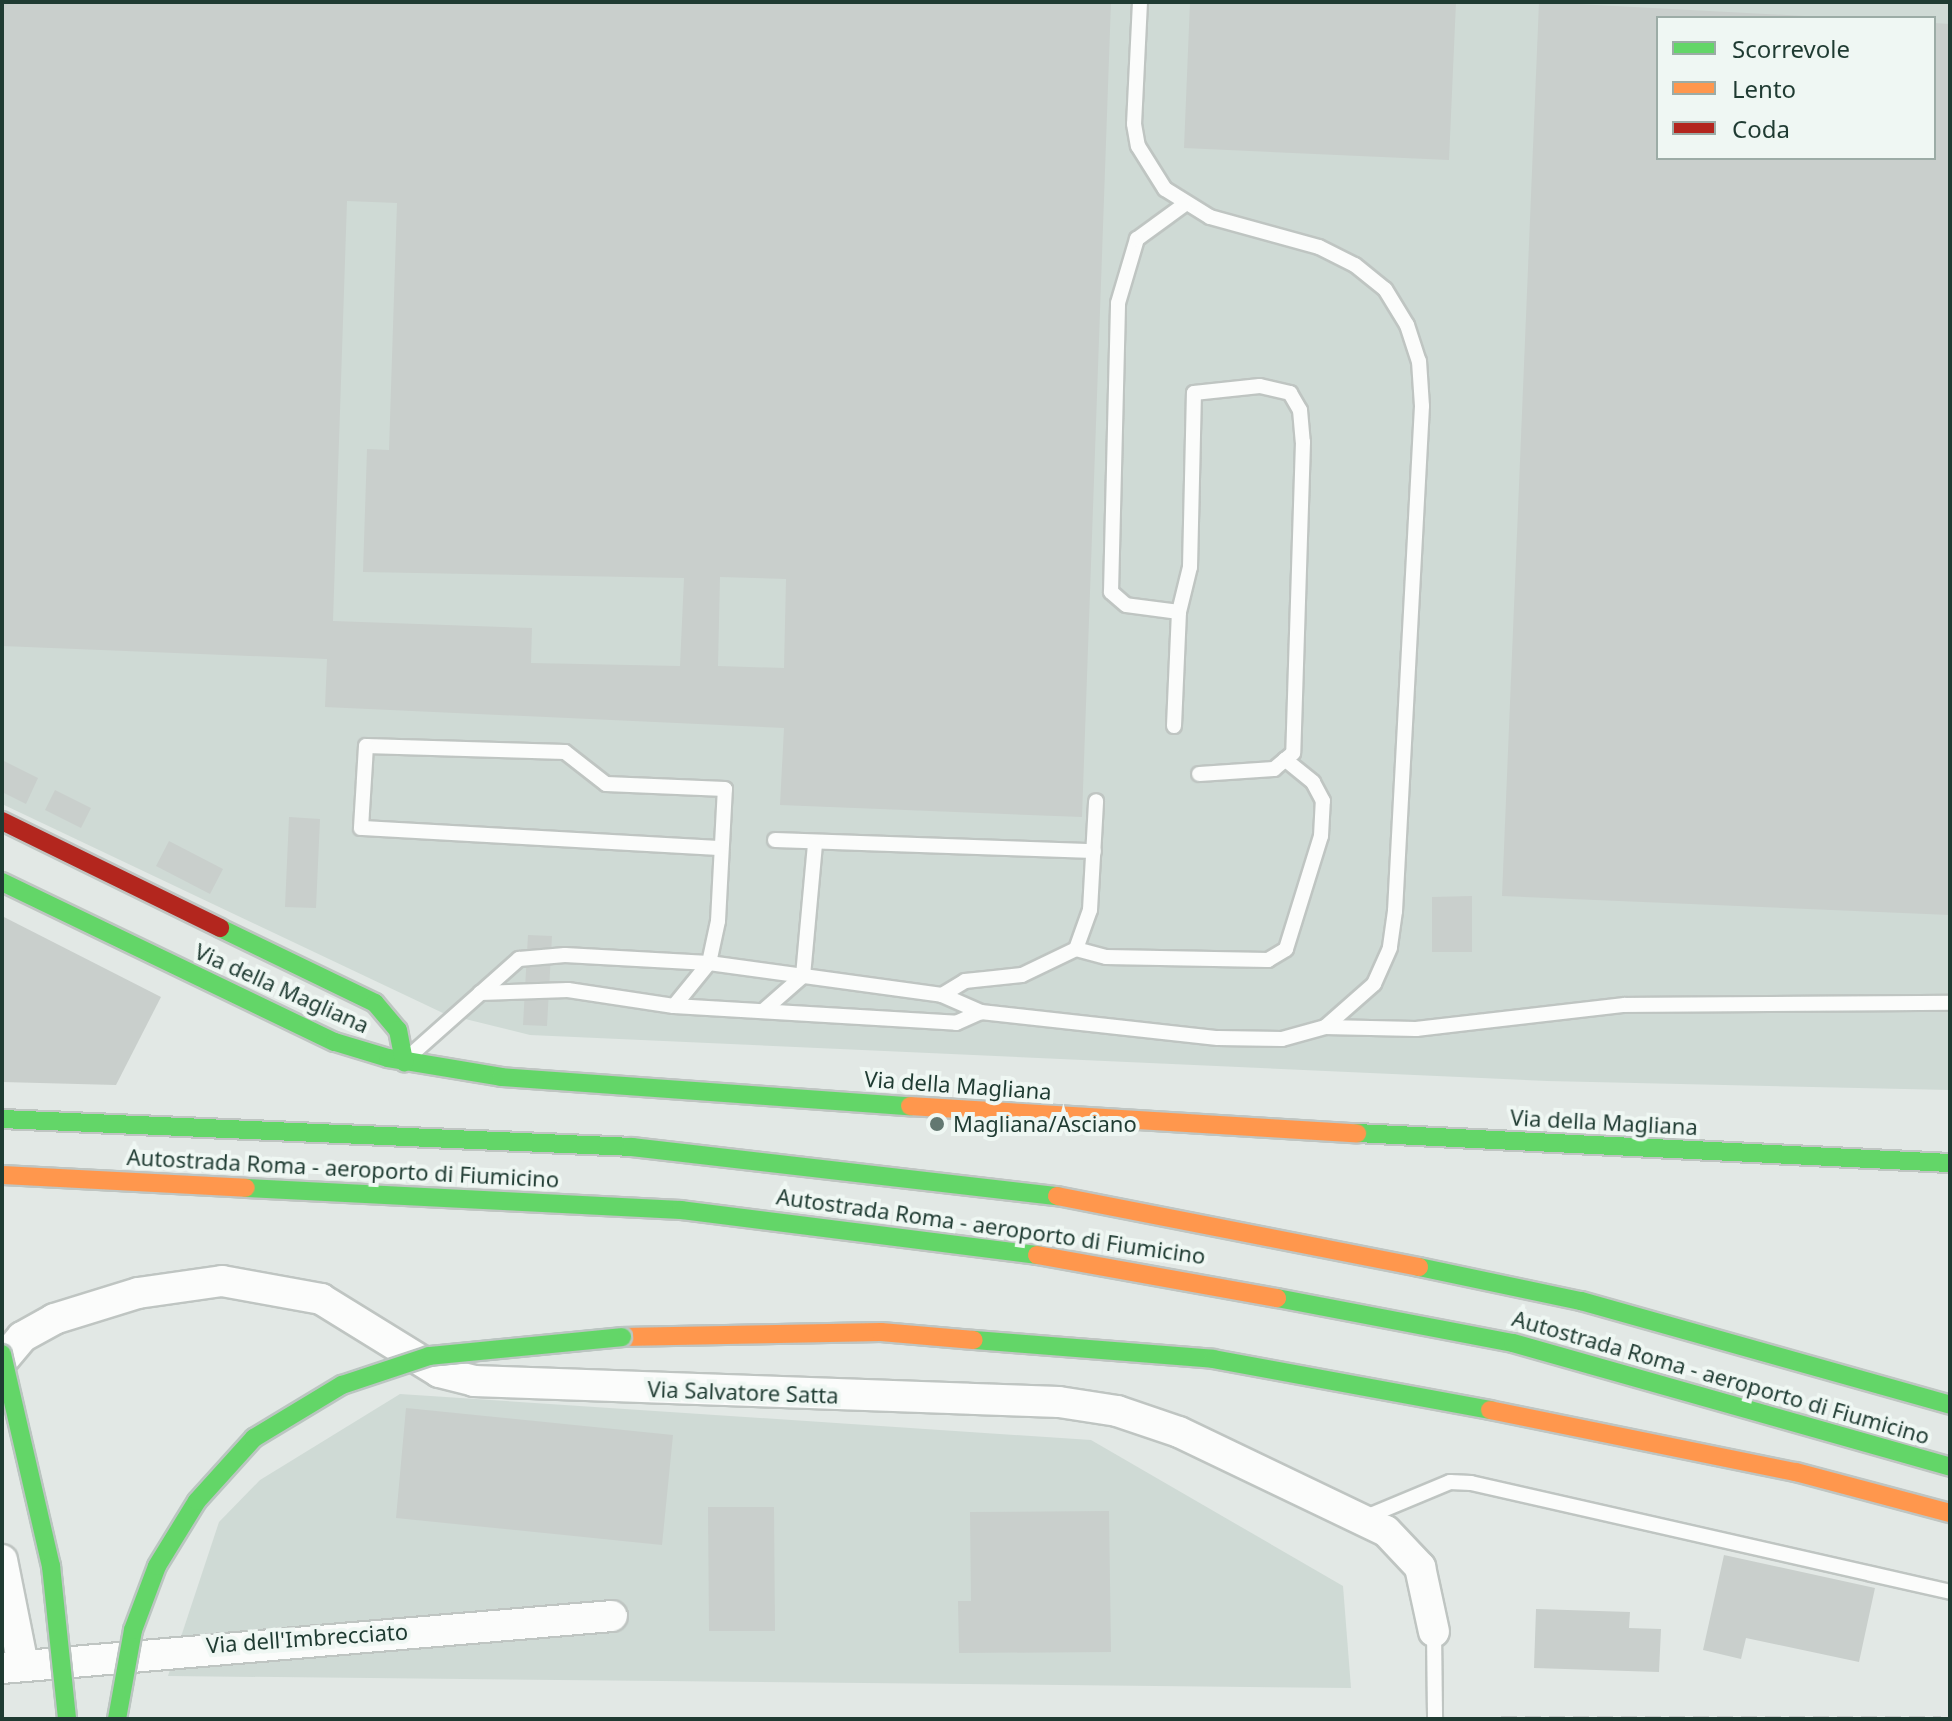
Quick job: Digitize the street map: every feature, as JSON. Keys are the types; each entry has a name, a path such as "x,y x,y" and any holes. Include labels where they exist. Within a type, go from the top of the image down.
{"main road":[{"path":"2,821 375,1003 398,1030 404,1062"},
{"name":"Via della Magliana","path":"2,882 289,1022 404,1062 501,1077 1126,1121 1950,1163"},
{"name":"Autostrada Roma - aeroporto di Fiumicino","path":"2,1119 632,1147 892,1173 1139,1208 1581,1301 1950,1405"},
{"name":"Autostrada Roma - aeroporto di Fiumicino","path":"2,1175 681,1210 1092,1262 1513,1343 1950,1467"},
{"path":"117,1719 133,1630 157,1566 207,1488 254,1438 333,1390 429,1356 622,1337 881,1332 1213,1359 1303,1372 1751,1463 1950,1513"},
{"path":"2,1354 47,1541 67,1719"}],"street":[{"name":"Via Salvatore Satta","path":"2,1361 22,1337 54,1319 166,1288 248,1284 340,1307 439,1372 474,1381 1059,1402 1117,1411 1366,1517 1420,1567 1434,1632"},
{"path":"2,1560 12,1666"},
{"name":"Via dell'Imbrecciato","path":"12,1666 612,1616"}],"lane":[{"path":"1140,2 1138,146 1165,189 1185,204 1242,229 1319,247 1355,265 1385,289 1407,325 1419,361 1395,911 1390,948 1374,984 1325,1027"},
{"path":"1179,612 1126,605 1111,592 1118,303 1137,239 1185,204"},
{"path":"1174,726 1179,612 1190,567 1194,393 1260,386 1290,393 1300,410 1303,442 1293,753 1274,769 1199,774"},
{"path":"674,1006 709,963 720,848 725,789 606,784 565,752 366,746 361,828 720,848"},
{"path":"1076,949 1106,957 1268,960 1286,949 1321,836 1323,801 1313,782 1285,759"},
{"path":"942,995 965,981 1022,975 1076,949 1087,933 1096,801"},
{"path":"775,840 815,844 1094,851"},
{"path":"763,1011 803,976 815,844"},
{"path":"404,1062 519,959 709,963 942,995 981,1012 1218,1038 1282,1039 1325,1027 1416,1029 1625,1005 1950,1003"},
{"path":"480,993 568,990 674,1006 956,1023 981,1012"},
{"path":"1366,1517 1450,1482 1471,1483 1950,1592"},
{"path":"1434,1632 1435,1719"}],"shaded area":[{"path":"2,2 1950,2 1950,1090 1547,1081 530,1035 445,1014 2,804"},
{"path":"400,1394 1091,1440 1343,1586 1351,1688 168,1676 219,1522 260,1480"}],"building":[{"path":"2,2 1111,2 1082,817 780,805 784,728 325,707 327,659 2,646","holes":["347,201 397,203 389,450 367,449 363,572 684,578 680,666 531,663 532,628 333,621","720,577 786,579 784,668 718,666"]},
{"path":"1190,2 1456,2 1449,160 1184,148"},
{"path":"1539,2 1805,16 1656,16 1656,160 1936,160 1936,23 1950,24 1950,915 1502,896"},
{"path":"2,760 38,778 26,804 2,792"},
{"path":"55,790 91,808 81,828 45,810"},
{"path":"289,817 320,819 316,908 285,907"},
{"path":"169,841 223,869 210,894 156,866"},
{"path":"1472,896 1472,952 1432,952 1432,897"},
{"path":"2,916 161,997 116,1085 2,1082"},
{"path":"528,935 552,936 547,1026 523,1025"},
{"path":"406,1408 673,1435 662,1545 396,1518"},
{"path":"708,1507 774,1507 775,1631 709,1631"},
{"path":"1109,1511 1111,1652 959,1653 958,1601 971,1601 970,1512"},
{"path":"1724,1555 1875,1588 1859,1662 1746,1638 1741,1659 1703,1650"},
{"path":"1536,1609 1630,1612 1629,1628 1661,1629 1659,1672 1534,1668"}],"railway":[{"path":"1501,1719 1941,1719"}],"traffic: fast":[{"path":"2,882 335,1042 388,1058 501,1077 910,1106"},
{"path":"220,928 375,1003 398,1030 404,1062"},
{"path":"2,1119 632,1147 1057,1196"},
{"path":"1357,1133 1950,1163"},
{"path":"246,1188 681,1210 1037,1255"},
{"path":"1419,1267 1581,1301 1950,1405"},
{"path":"1277,1298 1513,1343 1950,1467"},
{"path":"117,1719 133,1630 157,1566 197,1501 254,1438 342,1385 429,1356 622,1337"},
{"path":"974,1340 1213,1359 1490,1410"},
{"path":"2,1354 51,1566 67,1719"}],"traffic: slow":[{"path":"910,1106 1357,1133"},
{"path":"2,1175 246,1188"},
{"path":"1057,1196 1419,1267"},
{"path":"1037,1255 1277,1298"},
{"path":"622,1337 881,1332 974,1340"},
{"path":"1490,1410 1796,1472 1950,1513"}],"traffic: jam":[{"path":"2,821 220,928"}],"place":[{"name":"Magliana/Asciano","path":"937,1124"}]}
